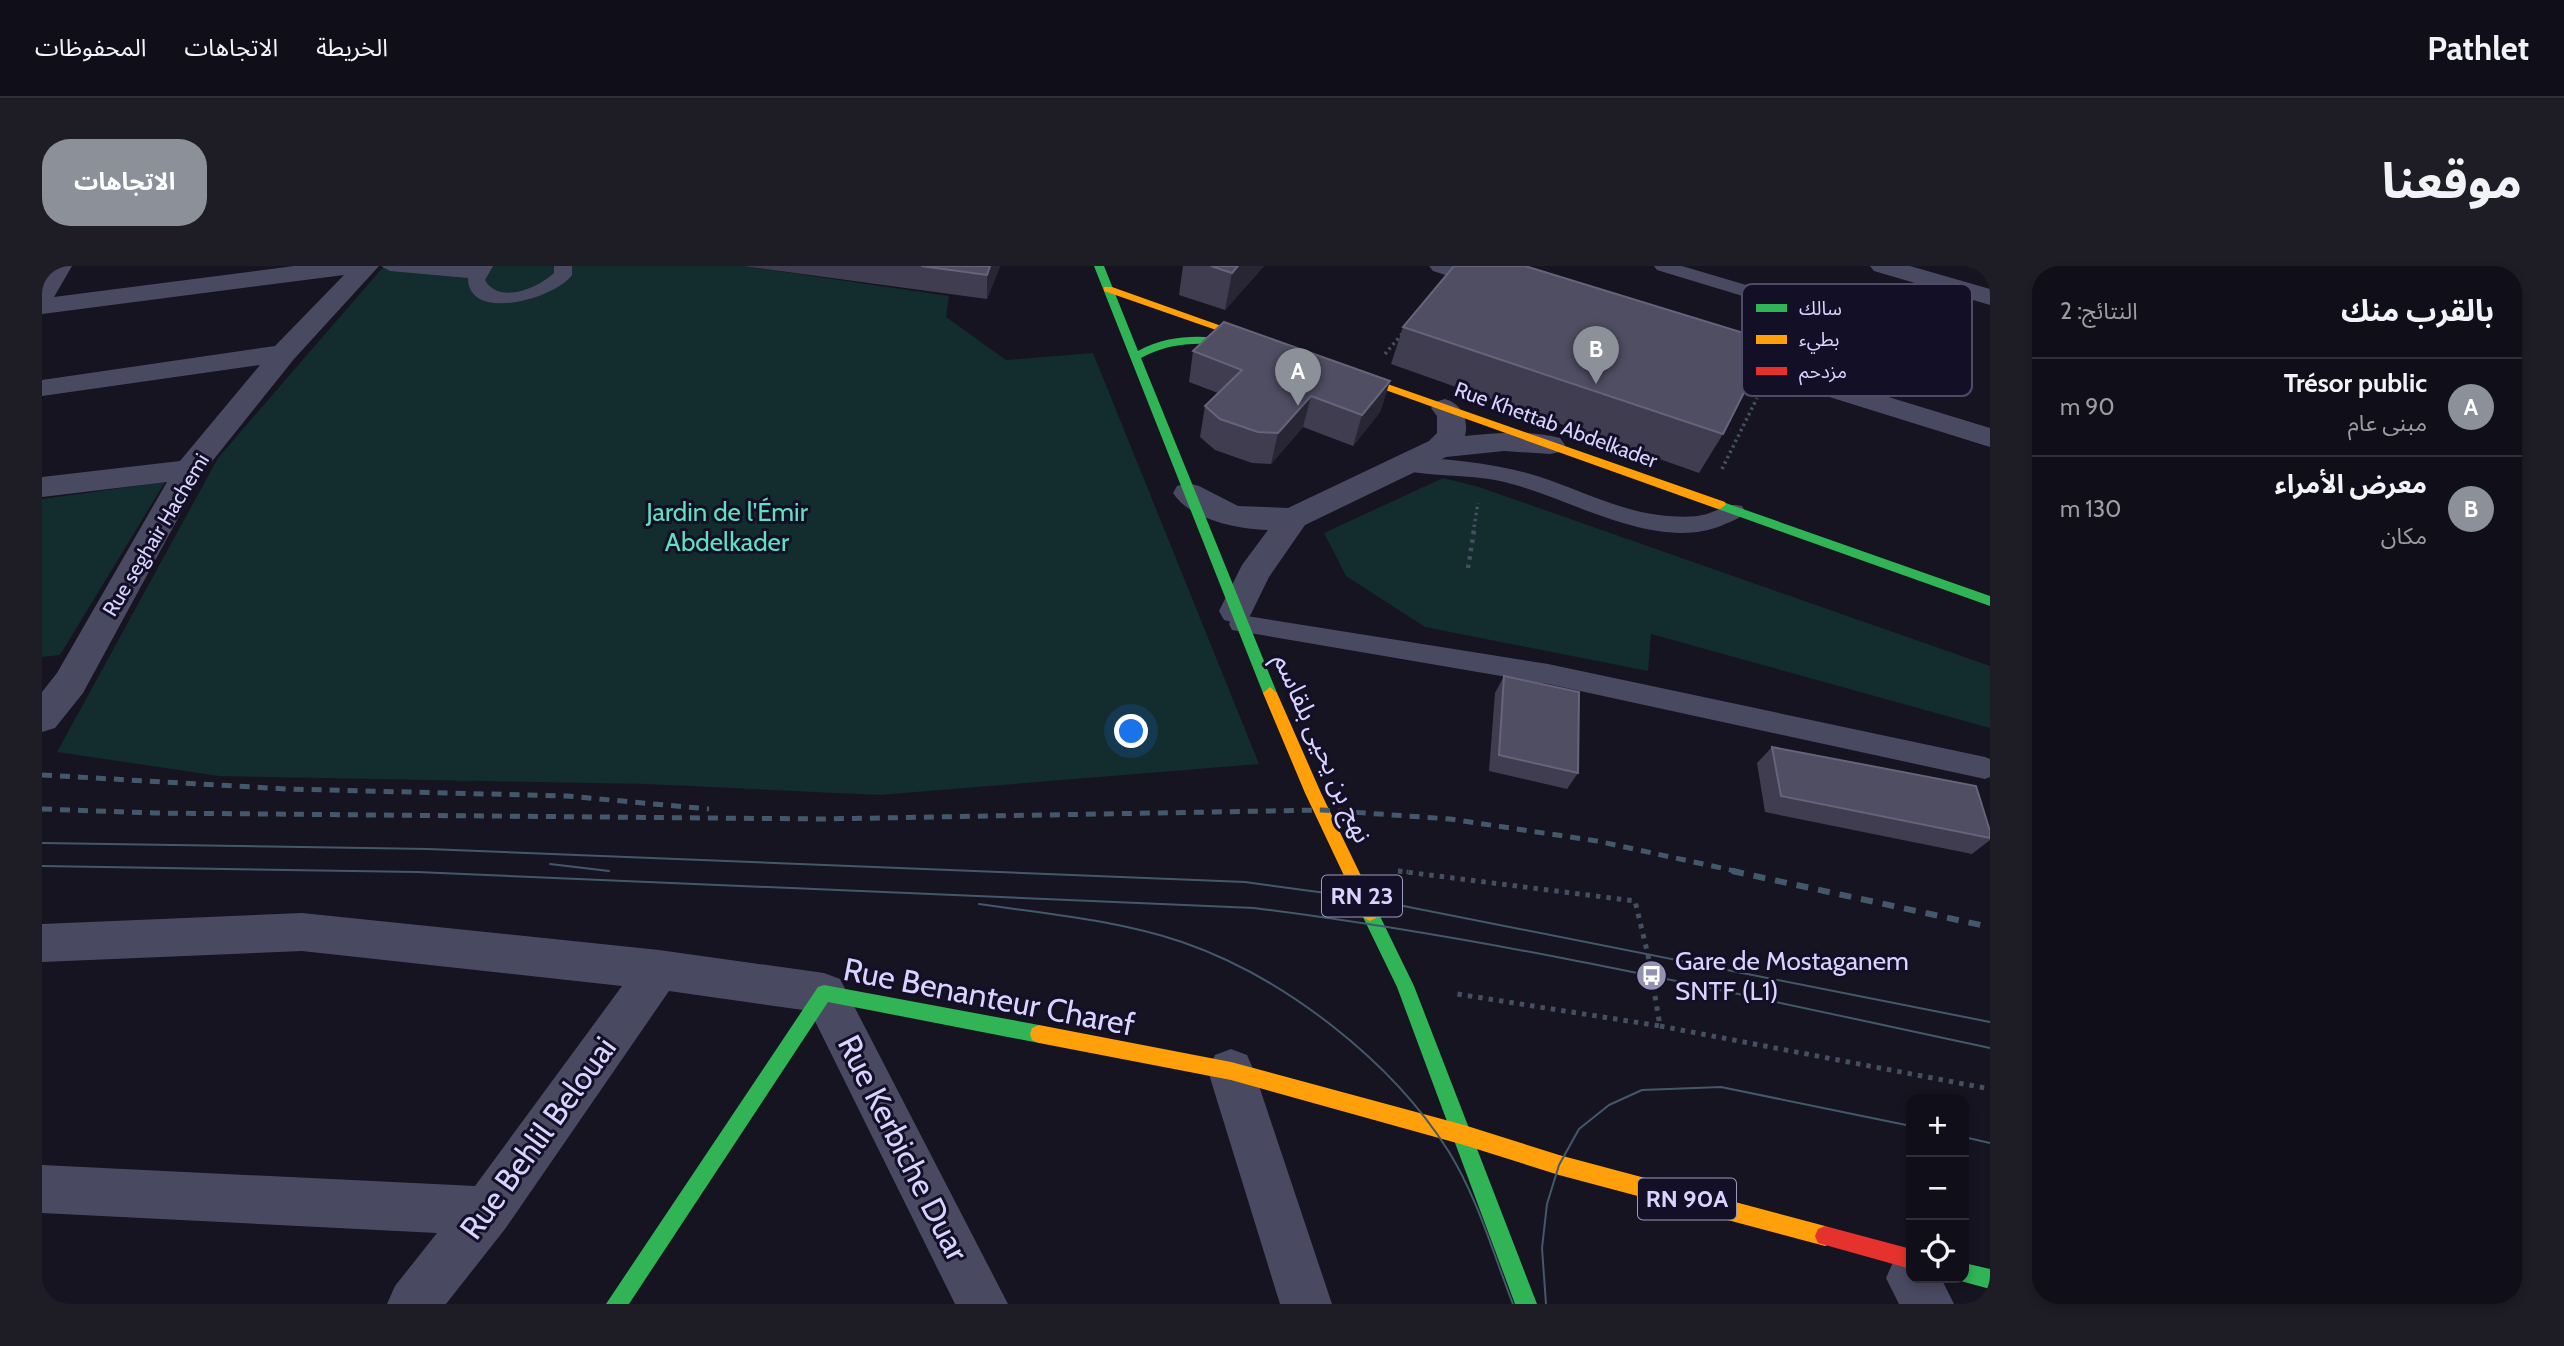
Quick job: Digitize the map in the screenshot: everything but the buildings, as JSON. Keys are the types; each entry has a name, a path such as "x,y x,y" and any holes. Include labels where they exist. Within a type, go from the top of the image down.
{"main road":[{"name":"RN 23","path":"1098,266 1108,289"},
{"path":"1108,289 1280,349 1179,340 1160,343 1137,356"},
{"name":"نهج بن يحيى بلقاسم","path":"1108,289 1137,356 1238,617 1312,793 1405,986 1527,1304"},
{"name":"Rue Khettab Abdelkader","path":"1328,366 1990,601"},
{"name":"Rue Benanteur Charef","path":"617,1304 824,993 1231,1071 1464,1135"},
{"name":"RN 90A","path":"1464,1135 1906,1266"},
{"path":"1969,1274 1990,1279"}],"street":[{"path":"42,295 59,266"},
{"path":"42,306 353,266"},
{"name":"Rue seghair Hachemi","path":"42,718 56,682 189,470 284,352 366,266"},
{"path":"1442,266 1522,291"},
{"path":"1884,266 1946,284"},
{"path":"1972,292 1990,297"},
{"path":"1679,341 1742,360"},
{"path":"42,388 284,352"},
{"path":"1857,396 1990,438"},
{"path":"1188,493 1204,505 1225,513 1271,521 1294,518 1440,447 1452,434 1451,416 1445,408"},
{"path":"1440,447 1504,442 1550,445"},
{"path":"42,487 189,470"},
{"path":"1238,617 1254,573 1294,518"},
{"path":"42,943 302,932 659,970 824,993"},
{"name":"Rue Behlil Belouai","path":"413,1304 487,1211 659,970"},
{"name":"Rue Kerbiche Duar","path":"824,993 982,1304"},
{"path":"1231,1071 1306,1304"},
{"path":"42,1189 487,1211"},
{"path":"1917,1283 1928,1304"}],"lane":[{"path":"390,266 481,270 477,287 484,292 506,298 547,289 563,275 564,266"},
{"path":"1663,266 1742,290"},
{"path":"1406,464 1435,464 1530,481 1626,516 1662,523 1704,523 1734,511"},
{"path":"1238,617 1549,674 1985,768"}],"path":[{"path":"1364,378 1406,330"},
{"path":"1707,502 1758,396"},
{"path":"1468,568 1484,471"},
{"path":"1348,864 1635,901 1648,955 1660,1026"},
{"path":"1405,986 1660,1026 1990,1089"}],"green space":[{"name":"Jardin de l'Émir Abdelkader","path":"384,266 744,266 949,296 946,317 1006,360 1093,353 1259,764 879,795 647,784 219,776 57,752 218,458"},
{"path":"1443,478 1479,487 1990,666 1990,728 1651,634 1648,671 1425,627 1346,576 1324,533"},
{"path":"165,482 60,655 42,657 42,499"}],"tram line":[{"path":"42,843 428,849 1245,882 1363,898 1990,1022"},
{"path":"550,864 609,871"},
{"path":"42,866 417,872 1254,908 1532,952 1990,1048"},
{"path":"979,904 1107,923 1182,942 1259,977 1332,1026 1398,1086 1449,1152 1477,1207 1513,1304"},
{"path":"1546,1304 1542,1248 1547,1204 1559,1165 1579,1129 1609,1105 1642,1090 1721,1087 1906,1125"},
{"path":"1969,1138 1990,1143"}],"railway":[{"path":"42,775 287,789 567,796 709,809"},
{"path":"42,809 154,813 822,819 1322,810 1450,819 1597,841 1740,872"},
{"path":"1732,871 1990,927"}],"traffic: fast":[{"path":"1099,266 1270,693"},
{"path":"1137,356 1165,343 1180,341 1210,340 1257,346"},
{"path":"1720,505 1990,601"},
{"path":"1370,913 1405,986 1526,1304"},
{"path":"617,1304 824,993 1039,1034"},
{"path":"1969,1274 1990,1279"}],"traffic: slow":[{"path":"1108,289 1269,345"},
{"path":"1339,370 1720,505"},
{"path":"1270,693 1313,793 1370,913"},
{"path":"1039,1034 1231,1071 1464,1135"},
{"path":"1464,1135 1559,1165 1825,1236"}],"traffic: jam":[{"path":"1825,1236 1906,1258"}],"place":[{"name":"معرض الأمراء","path":"1596,384"},
{"name":"Trésor public","path":"1298,406"},
{"name":"Gare de Mostaganem SNTF (L1)","path":"1652,976"}]}
